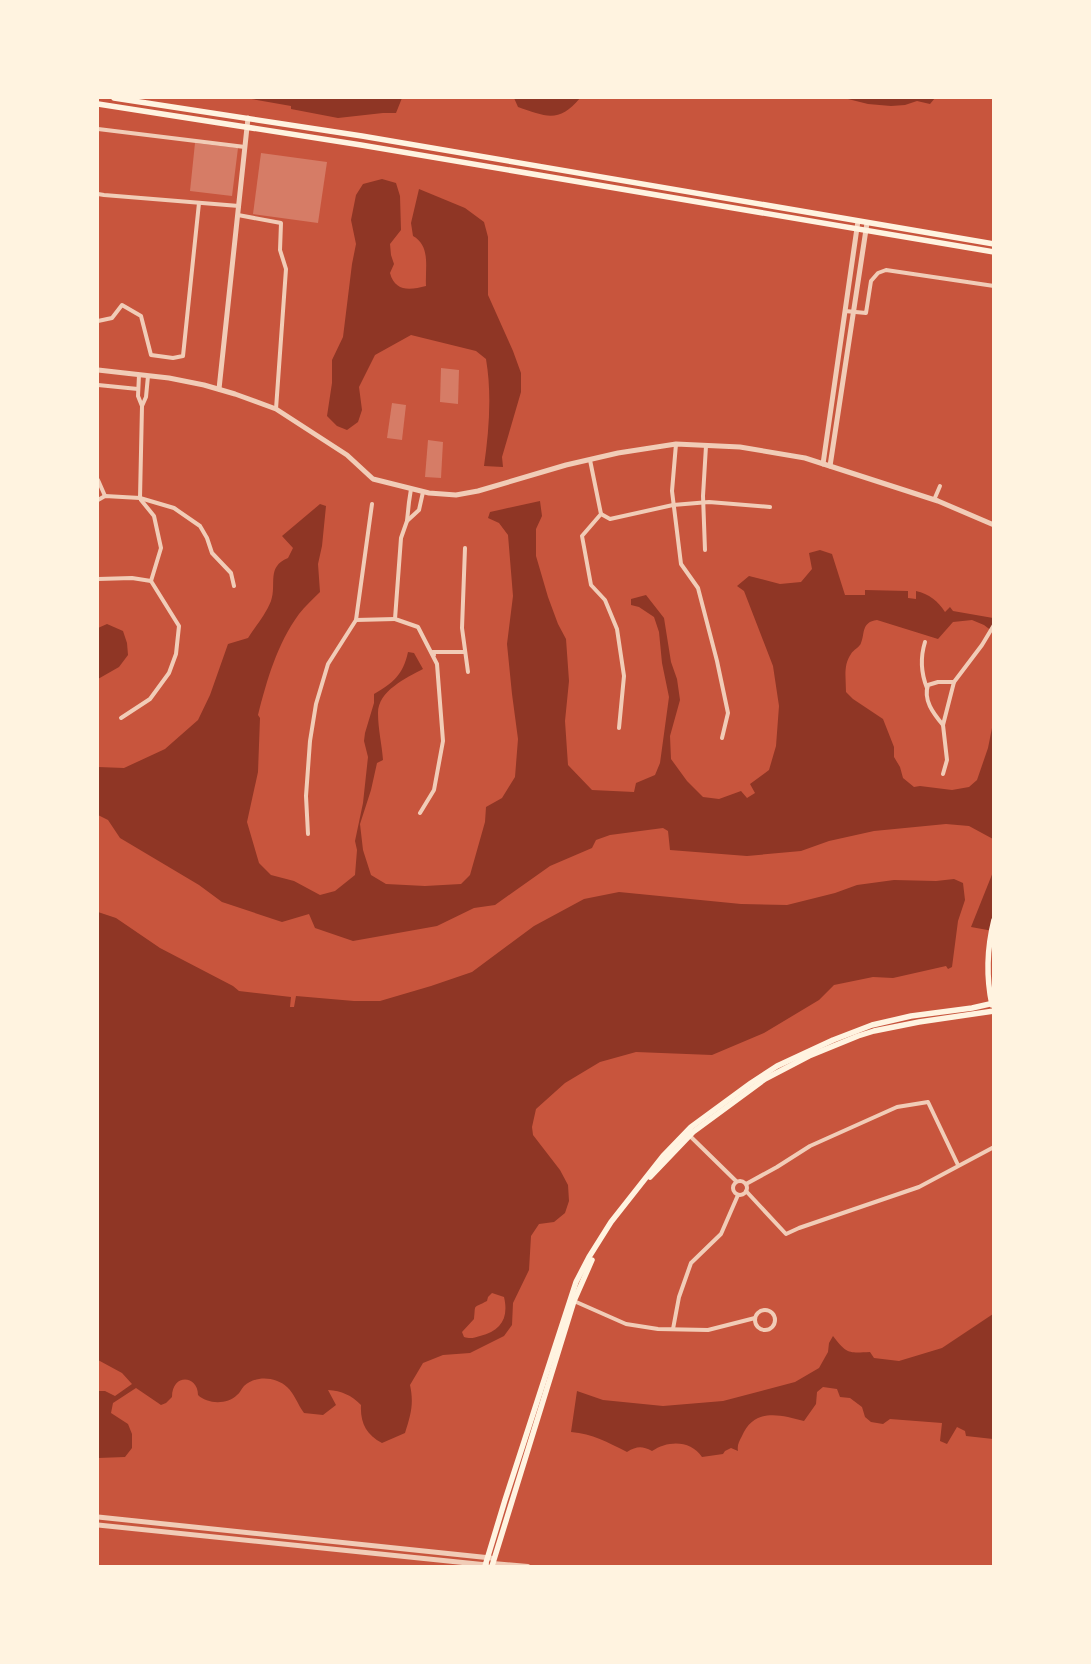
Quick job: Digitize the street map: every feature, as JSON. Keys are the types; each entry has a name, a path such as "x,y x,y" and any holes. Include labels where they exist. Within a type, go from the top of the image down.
{"main road":[{"path":"114,98 362,136 994,244"},
{"path":"98,104 380,148 994,252"},
{"path":"490,1563 574,1301 591,1261 608,1232 649,1178 690,1136 765,1079 809,1056 874,1031 993,1011 988,960 990,935 994,920"},
{"path":"490,1563 576,1282 611,1222 662,1156 691,1128 751,1083 777,1066 833,1040 872,1025 911,1016 972,1008 992,1003"}],"street":[{"path":"219,389 248,118"},
{"path":"98,129 245,147"},
{"path":"98,194 239,206"},
{"path":"98,321 112,318 122,305 141,316 152,355 173,358 183,356 199,203"},
{"path":"238,215 281,223 280,250 286,269 276,409"},
{"path":"823,464 858,221"},
{"path":"830,466 867,223"},
{"path":"845,311 866,312 872,281 878,273 886,270 994,286"},
{"path":"98,370 186,381 219,389 276,409 347,455 373,478 423,492 456,494 478,491 618,453 676,444 740,447 805,458 934,500 994,525"},
{"path":"139,375 138,396 142,406"},
{"path":"148,376 146,397 142,406 140,498 154,516 162,548 151,581"},
{"path":"98,385 138,389"},
{"path":"676,444 672,491 682,564 698,588 717,661 728,713 722,738"},
{"path":"706,446 702,503 706,550"},
{"path":"590,460 601,514 610,519 673,505 702,503 770,507"},
{"path":"98,480 105,496"},
{"path":"934,500 940,486"},
{"path":"408,522 411,489"},
{"path":"395,619 401,538 408,522 419,510 423,492"},
{"path":"98,500 105,496 140,498 174,508 200,526 208,538 212,553 231,573 234,586"},
{"path":"308,834 306,796 310,740 316,704 328,664 356,620 372,504"},
{"path":"601,514 582,536 591,585 606,600 617,629 624,676 619,728"},
{"path":"465,548 462,628 468,672"},
{"path":"98,579 132,578 151,581 179,626 176,654 169,673 150,699 121,718"},
{"path":"356,620 395,619 418,626 437,664"},
{"path":"943,774 947,760 943,725 954,682 987,638 994,625"},
{"path":"925,642 922,650 921,675 927,688"},
{"path":"420,813 434,790 443,741 437,664 433,652 465,652"},
{"path":"943,725 931,709 925,694 928,685 938,682 954,682"},
{"path":"746,1184 810,1146 897,1107 928,1102 958,1166"},
{"path":"690,1136 736,1181 743,1181 746,1184"},
{"path":"746,1184 746,1191 786,1234 798,1228 918,1187 994,1147"},
{"path":"736,1181 732,1190 738,1195"},
{"path":"738,1195 742,1195 746,1191"},
{"path":"673,1329 680,1297 691,1263 721,1234 738,1195"},
{"path":"574,1301 626,1324 658,1329 708,1330 755,1318 759,1312 768,1310 775,1316 775,1323 771,1329 764,1331 758,1328 755,1318"},
{"path":"98,1517 490,1563"},
{"path":"98,1525 528,1566"}],"shaded area":[{"path":"246,98 402,98 396,113 338,118 291,109 291,106"},
{"path":"514,98 580,98 565,112 551,116 518,107"},
{"path":"844,98 935,98 930,104 917,101 905,105 891,106 868,104"},
{"path":"382,179 396,183 400,196 401,230 390,244 394,264 390,273 395,284 399,287 409,289 426,286 425,251 419,240 413,236 411,223 419,189 465,208 484,222 488,237 488,295 521,373 521,392 502,457 503,467 484,466 489,386 486,359 476,351 411,335 375,355 359,387 362,410 358,422 347,430 337,426 327,416 332,383 332,360 343,337 356,244 351,220 356,195 363,184"},
{"path":"540,501 542,516 536,529 536,556 548,597 566,639 569,681 565,721 568,765 592,790 634,792 636,783 655,775 660,763 669,697 662,663 659,632 654,617 639,607 631,605 631,599 646,595 664,618 671,662 677,679 680,700 670,736 671,759 687,781 703,797 719,799 741,791 747,798 755,793 750,784 769,770 776,746 779,706 773,666 744,591 737,586 749,576 780,584 801,582 812,569 809,553 820,550 832,554 845,595 865,595 865,590 908,591 908,598 916,599 916,591 933,598 945,612 950,607 953,611 993,618 993,632 984,625 972,620 953,622 938,639 877,620 872,621 864,629 860,644 848,658 845,677 846,692 853,699 883,719 894,747 894,757 900,767 903,778 914,787 952,790 969,787 977,780 988,748 993,723 993,839 969,826 946,824 874,831 829,841 801,851 747,856 670,850 668,831 663,828 610,835 596,840 592,848 550,866 495,905 474,908 437,926 353,941 315,928 309,914 282,922 222,902 199,885 120,838 108,820 98,815 98,767 124,768 165,749 198,720 210,695 228,644 248,638 269,606 273,595 274,576 277,566 288,558 293,548 282,536 320,504 326,506 322,546 318,564 320,592 306,605 291,626 269,676 258,715 260,718 258,772 247,822 259,863 271,875 294,881 320,895 335,891 355,875 357,850 355,841 363,803 368,757 364,741 374,703 374,694 396,678 403,667 408,652 414,653 423,669 394,686 379,705 378,719 383,760 377,763 360,824 363,850 371,875 386,884 425,886 461,884 470,875 485,822 486,807 502,798 515,777 518,739 507,644 513,596 508,535 499,523 488,518 490,512"},
{"path":"107,624 123,631 128,655 119,667 98,679 98,628"},
{"path":"993,872 993,931 971,927"},
{"path":"954,879 963,883 965,900 958,921 952,967 948,969 946,966 893,978 873,977 834,985 819,1000 764,1033 712,1055 636,1052 600,1062 565,1083 536,1109 532,1127 533,1135 560,1170 568,1185 569,1201 565,1213 554,1222 539,1224 531,1236 529,1270 513,1303 512,1325 504,1336 470,1353 443,1355 423,1363 410,1385 411,1409 405,1433 382,1443 376,1440 365,1427 361,1405 350,1396 338,1391 328,1390 336,1405 323,1415 304,1413 289,1390 272,1379 260,1379 249,1382 233,1398 223,1402 212,1402 202,1398 198,1395 194,1384 185,1380 176,1384 172,1397 161,1405 136,1388 113,1403 111,1413 128,1424 132,1434 132,1448 125,1457 98,1458 98,1391 105,1391 115,1396 132,1384 122,1373 98,1360 98,912 116,918 160,948 233,986 239,991 291,997 290,1007 294,1007 296,996 354,1001 380,1001 472,972 534,926 584,899 619,892 741,904 787,905 835,893 857,885 894,880 936,881","holes":["492,1293 504,1297 504,1317 498,1327 478,1337 464,1337 462,1332 474,1319 475,1308 487,1301"]},
{"path":"993,1314 993,1439 966,1436 965,1431 957,1427 947,1444 940,1441 942,1423 890,1419 883,1424 871,1422 865,1417 862,1407 850,1398 840,1397 837,1389 823,1387 817,1392 816,1404 804,1421 777,1415 760,1417 747,1427 738,1444 738,1451 731,1448 723,1454 702,1457 692,1447 679,1444 665,1445 652,1451 640,1447 627,1452 593,1437 571,1432 577,1391 603,1400 663,1406 723,1401 795,1382 819,1368 828,1352 829,1343 833,1336 848,1351 870,1352 874,1358 899,1361 942,1348"}],"building":[{"path":"195,143 238,148 232,196 190,191"},
{"path":"261,153 327,162 318,223 253,214"},
{"path":"441,368 459,370 458,404 440,402"},
{"path":"392,403 406,405 402,440 387,438"},
{"path":"428,440 443,442 441,478 425,477"}]}
